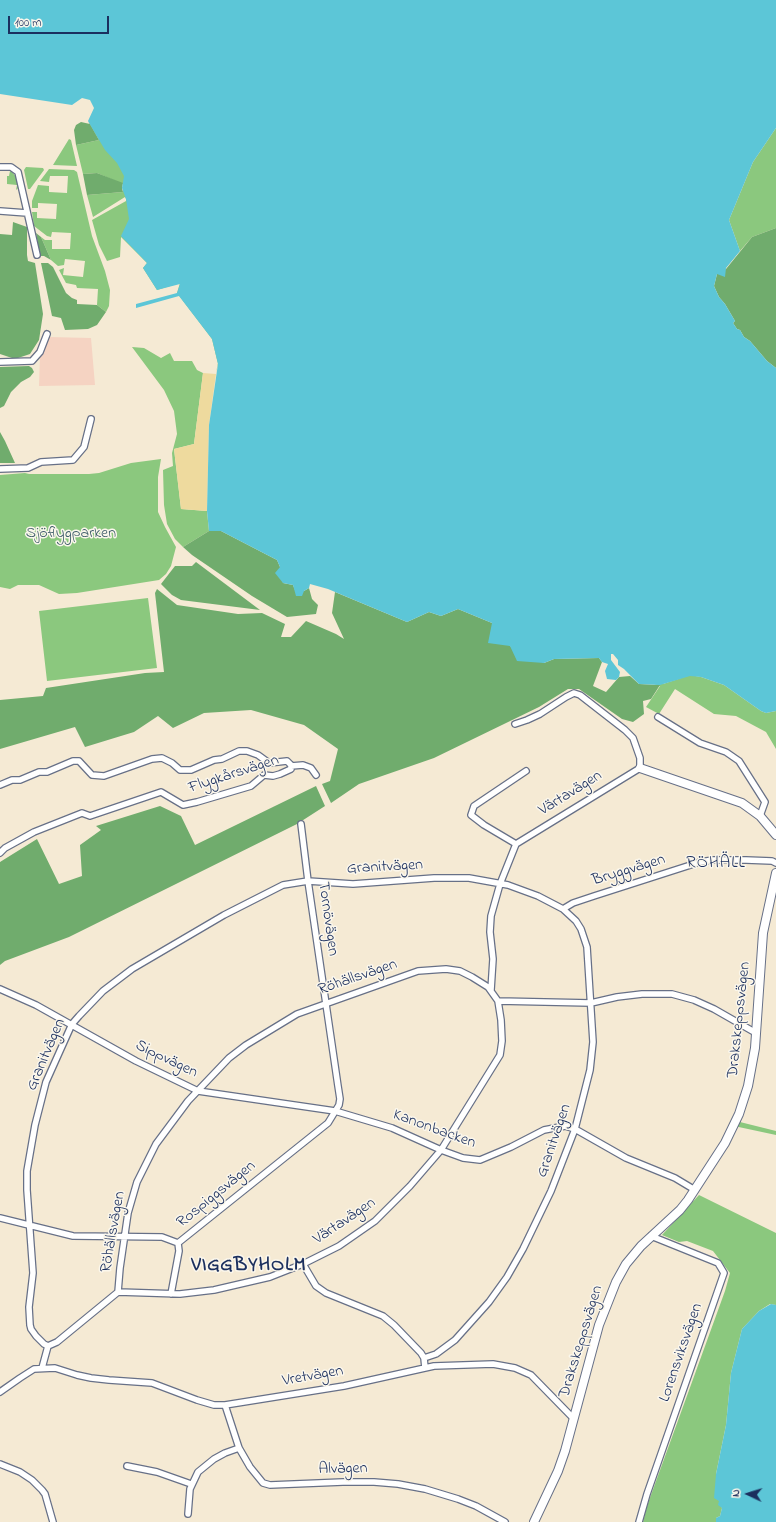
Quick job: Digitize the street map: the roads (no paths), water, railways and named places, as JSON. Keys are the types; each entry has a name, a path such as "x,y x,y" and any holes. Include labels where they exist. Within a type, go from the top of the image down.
{"street":[{"path":"0,167 11,167 18,172 37,256"},
{"path":"0,211 27,213"},
{"path":"0,362 32,361 40,352 47,334"},
{"path":"0,469 28,468 41,462 73,460 84,447 92,419"},
{"path":"515,724 540,714 566,696 574,693 580,695 633,738 640,758 640,768 742,803 760,816 776,835"},
{"path":"658,717 700,743 726,752 739,761 765,802 760,816"},
{"name":"Flygkårsvägen","path":"0,786 12,780 20,780 39,772 47,772 73,761 79,761 92,775 104,776 152,759 162,758 172,763 180,770 191,770 239,751 247,751 258,755 269,763 287,761 291,766 291,769 280,774 273,776 264,775 251,786 198,802 184,805 161,792 90,816 82,813 34,832 5,848 0,853"},
{"path":"291,766 303,765 311,768 316,774"},
{"name":"Värtavägen","path":"516,844 640,768"},
{"path":"491,990 493,959 490,920 500,884 516,844 484,825 471,814 474,806 526,771"},
{"name":"Tornövägen","path":"301,824 340,1099 339,1106 336,1111"},
{"name":"Bryggvägen","path":"563,909 573,903 587,898 700,862 713,860 746,860 772,861 776,863"},
{"name":"Drakskeppsvägen","path":"534,1522 558,1471 599,1326 611,1292 626,1264 651,1236 680,1210 695,1190 725,1143 739,1114 750,1078 755,1048 763,933 776,873"},
{"name":"Granitvägen","path":"48,1346 36,1336 30,1325 29,1308 33,1273 32,1247 29,1226 27,1171 35,1125 46,1082 72,1024 103,990 132,969 267,892 283,885 308,881 353,884 453,877 469,878 500,884 538,896 563,909 581,928 586,942 589,960 593,1042 590,1070 574,1129 552,1191 523,1249 507,1277 489,1302 455,1340 436,1354 424,1358"},
{"name":"Röhällsvägen","path":"118,1292 128,1213 136,1184 142,1170 163,1135 179,1113 228,1058 246,1045 297,1014 418,971 433,969 460,971 481,982 491,990 498,1001"},
{"name":"Sippvägen","path":"0,989 36,1005 136,1061 198,1091 336,1111"},
{"path":"498,1001 591,1003 610,998 642,994 672,994 694,1000 714,1009 756,1033"},
{"name":"Värtavägen","path":"118,1292 171,1294 214,1290 270,1277 303,1264 339,1246 375,1221 410,1186 441,1150 500,1055 502,1041 498,1001"},
{"name":"Kanonbacken","path":"336,1111 392,1128 463,1158 480,1160 511,1147 544,1130 565,1126 574,1129 626,1158 675,1178 695,1190"},
{"name":"Rospiggsvägen","path":"0,1218 73,1236 162,1238 178,1243 328,1123 336,1111"},
{"name":"Lorensviksvägen","path":"639,1522 724,1273 718,1263 651,1236"},
{"path":"171,1294 179,1251 178,1243"},
{"path":"303,1264 316,1286 326,1293 383,1316 421,1353 424,1358 425,1368"},
{"path":"0,1392 34,1369 42,1368 48,1346 57,1342 118,1292"},
{"name":"Vretvägen","path":"42,1368 55,1368 77,1375 109,1380 152,1383 197,1400 214,1405 225,1405 344,1386 434,1366 493,1364 515,1368 531,1375 573,1418"},
{"name":"Alvägen","path":"225,1405 239,1448 250,1467 259,1480 263,1483 270,1485 337,1482 374,1482 398,1484 425,1489 458,1499 476,1506 505,1522"},
{"path":"188,1514 191,1484 198,1472 205,1465 225,1453 239,1448"},
{"path":"0,1464 20,1472 32,1480 42,1490 53,1522"},
{"path":"127,1466 157,1472 191,1484"}],"water":[{"path":"0,0 776,0 776,128 753,162 729,220 740,251 726,268 725,277 717,274 714,286 719,297 735,321 733,323 737,329 740,330 744,337 750,341 767,361 776,368 776,711 766,713 761,711 724,685 701,677 690,676 660,685 639,684 618,665 618,660 613,654 611,654 611,660 620,672 619,677 616,680 607,679 605,671 608,664 602,662 599,658 554,659 544,663 517,661 510,646 488,643 492,623 458,609 441,616 429,612 407,622 328,589 310,584 309,588 304,591 302,596 296,596 293,585 283,583 275,573 280,567 277,560 221,531 209,531 207,511 209,425 218,364 212,339 179,296 136,308 136,304 177,293 180,284 157,290 143,268 147,263 121,236 129,219 126,199 122,188 124,176 117,163 105,150 88,121 94,108 90,100 82,98 72,105 0,94"},
{"path":"771,1304 776,1305 776,1522 716,1522 716,1518 720,1516 722,1508 718,1505 719,1501 714,1498 716,1474 726,1425 731,1373 742,1329 759,1311"}],"district":[{"name":"RÖHÄLL","path":"716,864"},
{"name":"VIGGBYHOLM","path":"249,1267"}],"park label":[{"name":"Sjöflygparken","path":"71,534"}]}
